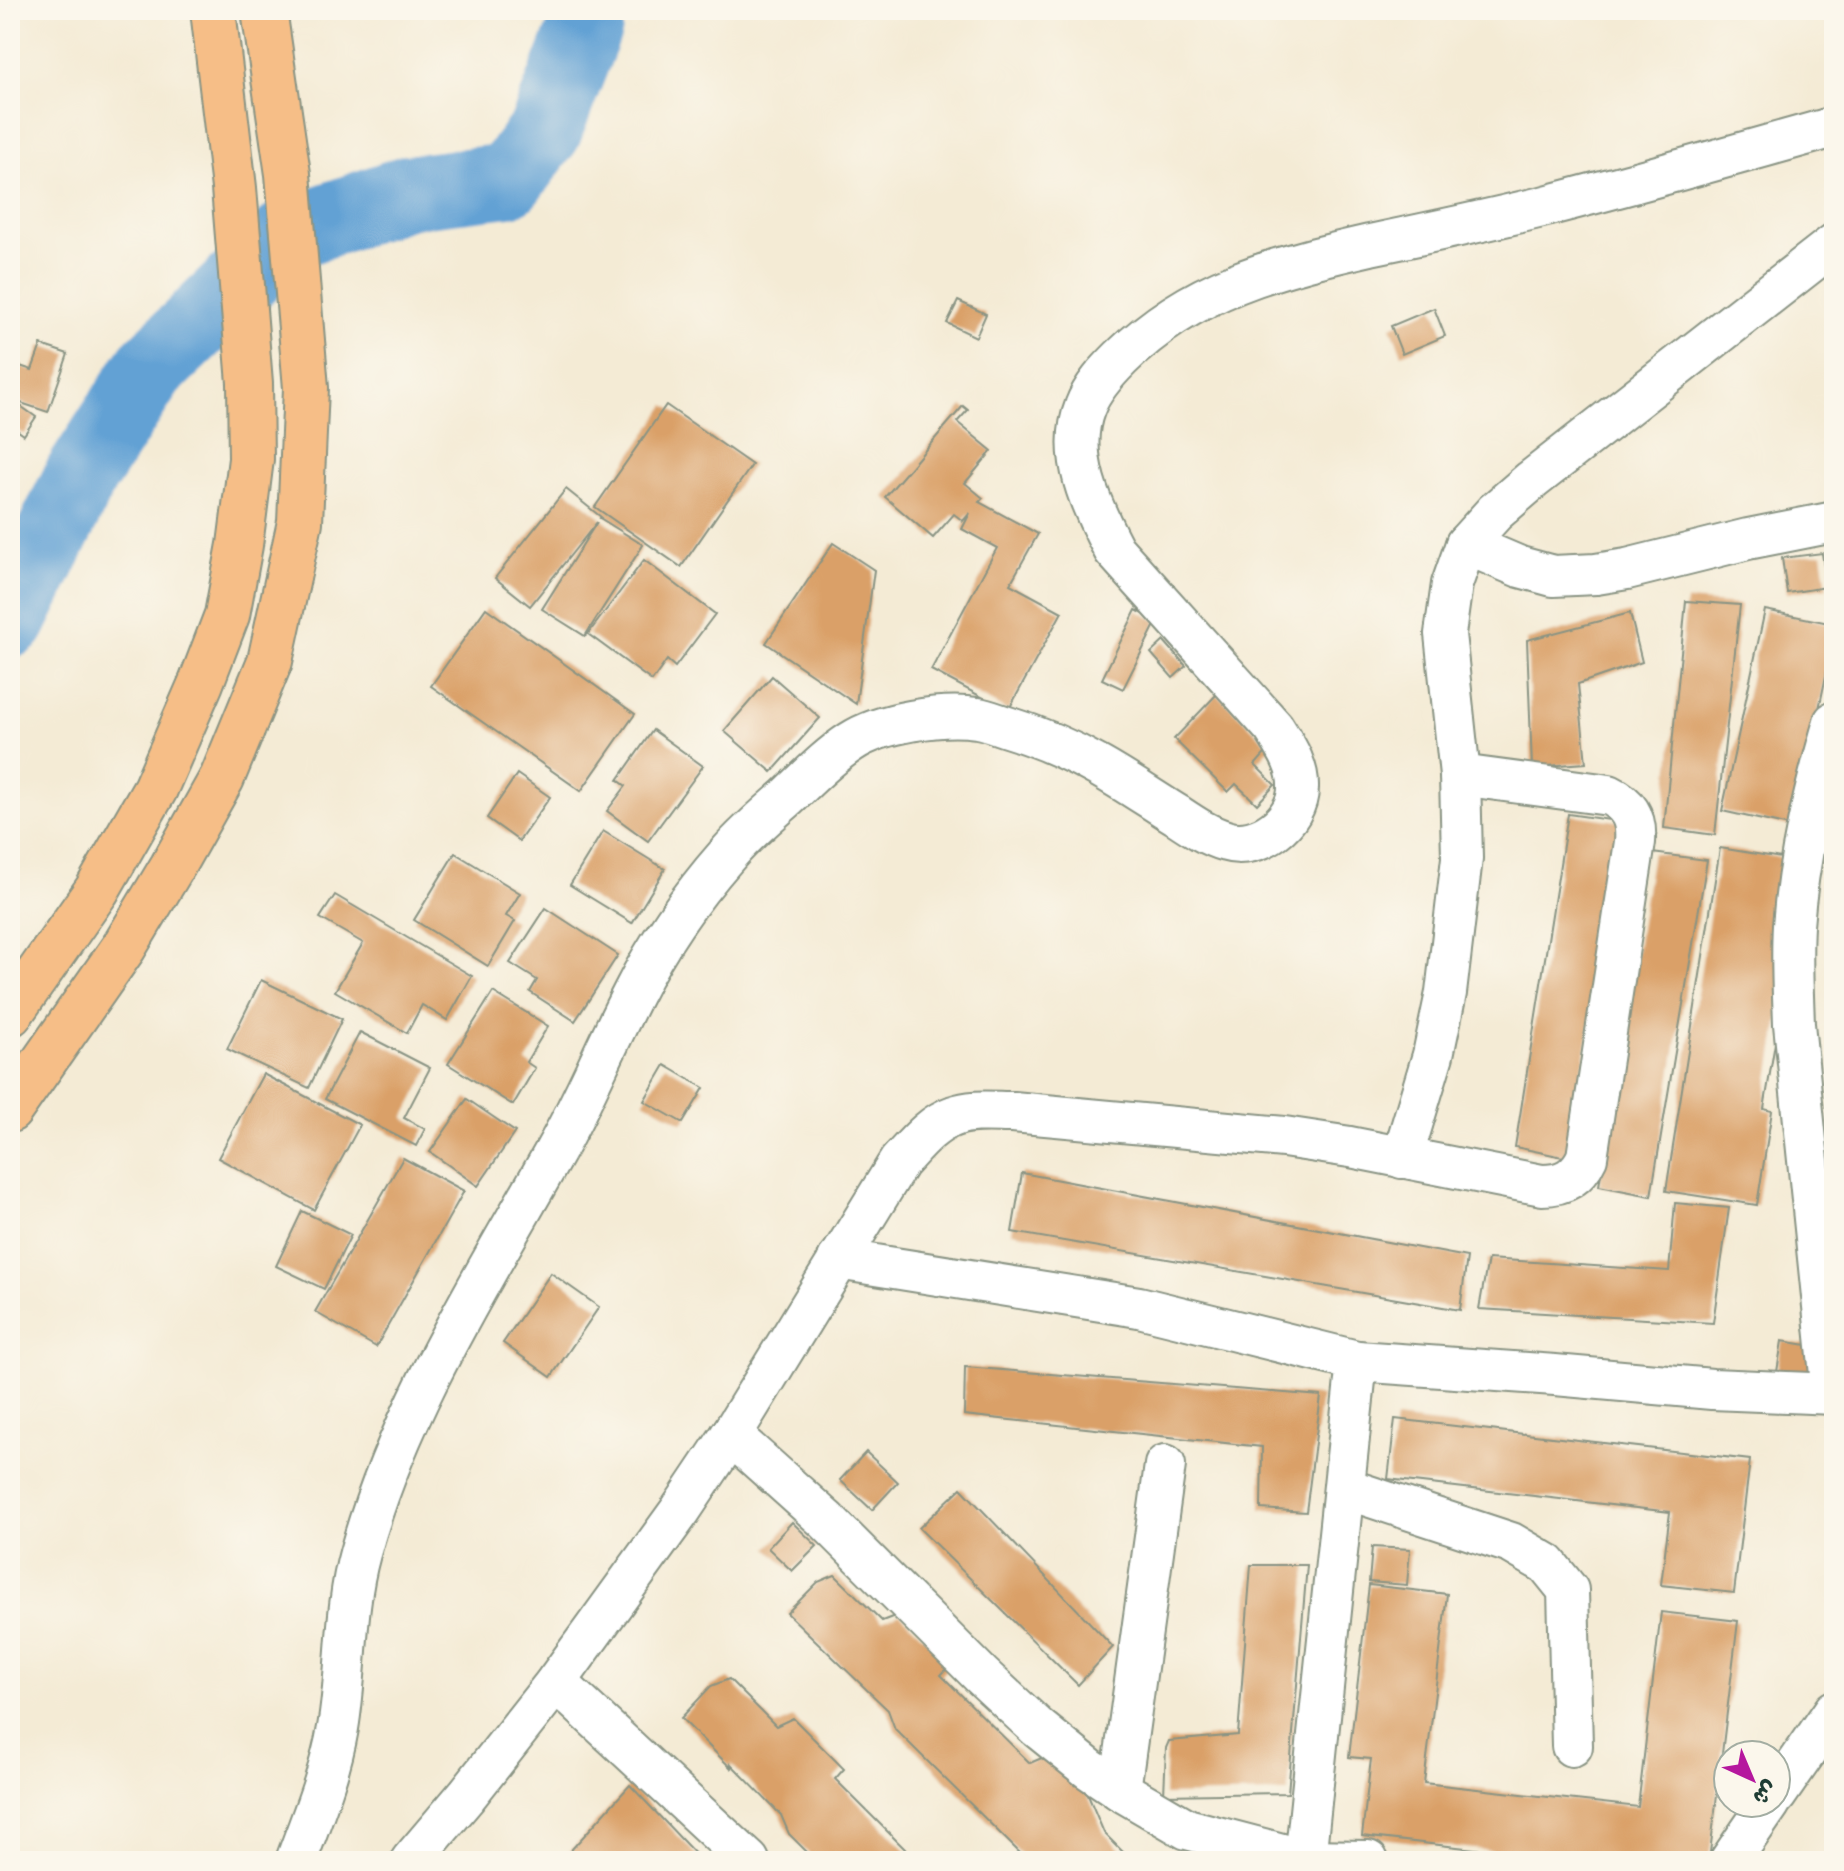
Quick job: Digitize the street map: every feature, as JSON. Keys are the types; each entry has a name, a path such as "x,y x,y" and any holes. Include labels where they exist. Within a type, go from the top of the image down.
{"highway":[{"path":"10,1014 97,890 155,789 227,615 251,459 250,383 234,188 213,10"},
{"path":"10,1110 124,947 172,867 222,778 270,661 300,522 306,388 288,174 264,10"}],"street":[{"path":"296,1861 323,1788 339,1724 347,1634 359,1556 395,1453 464,1313 571,1123 634,990 665,937 729,852 853,740 894,724 930,718 977,718 1036,735 1098,766 1199,830 1230,843 1248,843 1274,831 1293,808 1298,780 1291,756 1274,728 1114,550 1097,519 1084,482 1078,440 1085,406 1105,374 1139,340 1180,311 1220,289 1280,267 1540,207 1834,127"},
{"path":"1402,1158 1433,1055 1446,993 1462,858 1460,775 1445,634 1452,584 1466,544 1495,512 1532,480 1834,244"},
{"path":"1466,544 1520,567 1553,576 1596,574 1834,522"},
{"path":"838,1259 1139,1307 1357,1361 1712,1389 1833,1394 1827,1269 1794,1024 1793,927 1806,832 1834,722"},
{"path":"411,1861 556,1682 680,1511 731,1435 899,1162 923,1135 954,1116 979,1111 1013,1112 1284,1137 1542,1185 1565,1182 1575,1176 1587,1157 1635,842 1634,819 1628,808 1609,795 1460,775"},
{"path":"1305,1860 1357,1361"},
{"path":"731,1435 827,1521 1026,1717 1089,1769 1120,1790 1187,1829 1305,1860 1368,1861"},
{"path":"1120,1790 1165,1465"},
{"path":"1344,1488 1511,1543 1547,1564 1568,1590 1572,1746"},
{"path":"556,1682 749,1861"},
{"path":"1792,1776 1827,1735"},
{"path":"1730,1861 1759,1819"}],"building":[{"path":"10,300 20,305 10,326"},
{"path":"958,301 986,314 976,337 947,323"},
{"path":"1434,308 1445,336 1402,354 1391,326"},
{"path":"41,345 68,354 48,412 12,400 36,417 24,435 10,425 10,376 14,364 32,370"},
{"path":"666,405 752,465 681,567 595,507"},
{"path":"963,406 968,410 957,422 992,451 965,483 983,498 979,502 1038,534 1010,584 1062,612 1008,711 931,670 997,548 962,529 970,513 963,521 954,514 933,538 885,497"},
{"path":"566,489 600,518 643,545 585,636 542,609 597,522 530,606 495,578"},
{"path":"833,543 874,570 856,704 766,643"},
{"path":"1822,553 1827,587 1787,593 1782,558"},
{"path":"644,560 715,614 675,667 667,660 652,681 588,634"},
{"path":"1686,601 1740,605 1715,835 1664,828"},
{"path":"486,608 635,714 581,791 431,686"},
{"path":"1136,610 1157,621 1123,689 1102,679"},
{"path":"1765,610 1834,624 1834,638 1794,827 1722,811"},
{"path":"1630,613 1642,662 1578,684 1586,763 1532,767 1527,640"},
{"path":"1164,641 1186,666 1173,678 1151,653"},
{"path":"772,676 820,718 772,772 724,731"},
{"path":"1217,694 1271,747 1255,765 1275,785 1257,804 1236,784 1228,792 1174,739"},
{"path":"653,730 703,766 648,841 607,811 626,786 618,780"},
{"path":"517,774 550,797 519,841 487,818"},
{"path":"1568,814 1624,822 1568,1158 1515,1147"},
{"path":"603,831 665,869 632,923 570,885"},
{"path":"1720,848 1794,860 1783,995 1764,1109 1772,1111 1757,1205 1666,1191"},
{"path":"455,853 520,893 506,916 515,921 488,966 414,920"},
{"path":"1652,853 1707,860 1651,1196 1599,1186"},
{"path":"335,895 472,976 447,1020 422,1005 407,1033 335,991 363,943 320,918"},
{"path":"546,908 618,955 575,1021 530,992 537,980 510,963"},
{"path":"261,980 342,1019 309,1088 227,1049"},
{"path":"493,992 548,1026 526,1062 535,1068 513,1105 448,1064"},
{"path":"360,1032 430,1068 404,1118 425,1129 416,1146 325,1099"},
{"path":"665,1065 704,1088 683,1123 644,1101"},
{"path":"263,1074 360,1125 314,1210 218,1158"},
{"path":"467,1099 515,1132 478,1186 430,1152"},
{"path":"403,1158 464,1191 376,1347 315,1312"},
{"path":"1022,1173 1467,1257 1460,1310 1012,1232"},
{"path":"1675,1203 1729,1208 1713,1323 1479,1309 1488,1259 1669,1271"},
{"path":"302,1211 351,1235 324,1289 276,1266"},
{"path":"551,1273 599,1307 551,1377 503,1343"},
{"path":"1782,1341 1819,1347 1813,1384 1776,1378"},
{"path":"965,1367 1321,1396 1306,1512 1261,1509 1262,1447 964,1415"},
{"path":"1395,1419 1750,1460 1734,1593 1661,1585 1670,1512 1388,1479"},
{"path":"866,1452 898,1482 872,1510 840,1480"},
{"path":"961,1488 1113,1647 1078,1685 919,1528"},
{"path":"792,1522 817,1546 792,1571 768,1548"},
{"path":"1372,1547 1410,1549 1407,1585 1369,1582"},
{"path":"1251,1565 1307,1565 1288,1793 1164,1795 1169,1741 1238,1735"},
{"path":"835,1575 882,1621 900,1614 951,1664 941,1675 1030,1763 1049,1755 1088,1795 1104,1833 1132,1861 1028,1861 895,1729 888,1710 787,1613 818,1582"},
{"path":"1369,1585 1447,1594 1424,1783 1638,1807 1661,1612 1738,1621 1724,1739 1712,1739 1714,1819 1709,1861 1578,1861 1362,1836 1371,1759 1349,1757"},
{"path":"729,1679 776,1726 793,1718 844,1769 835,1779 917,1861 816,1861 789,1834 781,1815 681,1718 711,1686"},
{"path":"630,1785 702,1861 561,1861"}],"waterway":[{"path":"10,621 82,474 150,369 291,233 408,192 508,180 545,131 586,26 587,10"}]}
